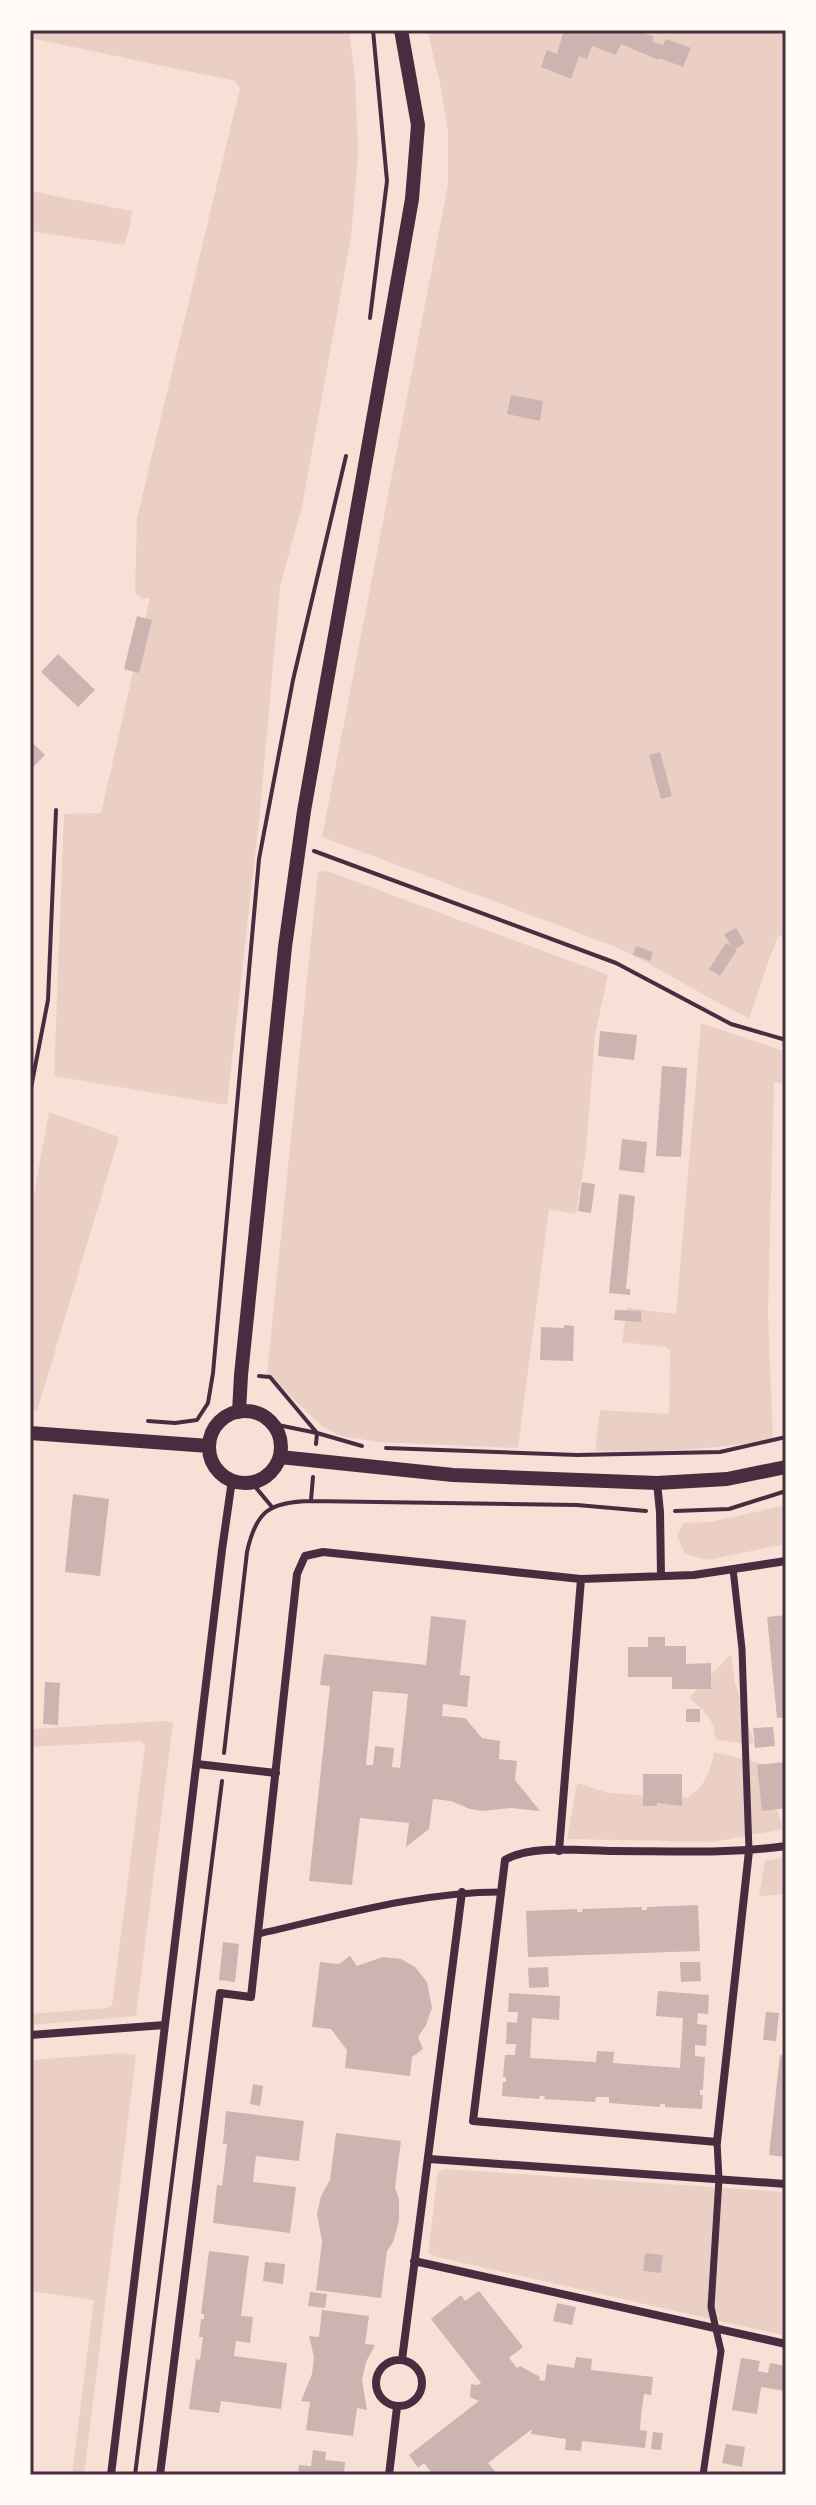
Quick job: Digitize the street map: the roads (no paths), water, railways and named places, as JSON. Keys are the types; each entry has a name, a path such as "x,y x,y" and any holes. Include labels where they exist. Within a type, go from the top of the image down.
{"street":[{"path":"239,1412 285,947 299,845 412,199 418,125 401,30"},
{"path":"239,1412 252,1412 273,1424 281,1446 274,1469 252,1483 232,1480 215,1467 209,1446 213,1431 224,1418 239,1412"},
{"path":"30,1433 209,1446"},
{"path":"280,1457 453,1475 657,1483 727,1479 786,1467"},
{"path":"111,2475 232,1480"},
{"path":"657,1483 661,1575"},
{"path":"160,2475 220,1993 251,1997 297,1574 305,1556 323,1552 581,1579 694,1575 786,1561"},
{"path":"703,2475 721,2351 711,2307 719,2179 717,2142 749,1851 742,1649 733,1569"},
{"path":"559,1851 581,1579"},
{"path":"197,1764 276,1773"},
{"path":"717,2142 473,2121 505,1860 517,1853 749,1851 786,1846"},
{"path":"258,1934 421,1898 462,1892 501,1892"},
{"path":"402,2360 462,1892"},
{"path":"30,2035 165,2025"},
{"path":"429,2159 786,2184"},
{"path":"414,2261 786,2344"},
{"path":"402,2360 415,2366 422,2379 421,2393 411,2404 397,2407 383,2401 375,2388 377,2373 387,2362 402,2360"},
{"path":"389,2475 397,2407"}]}
